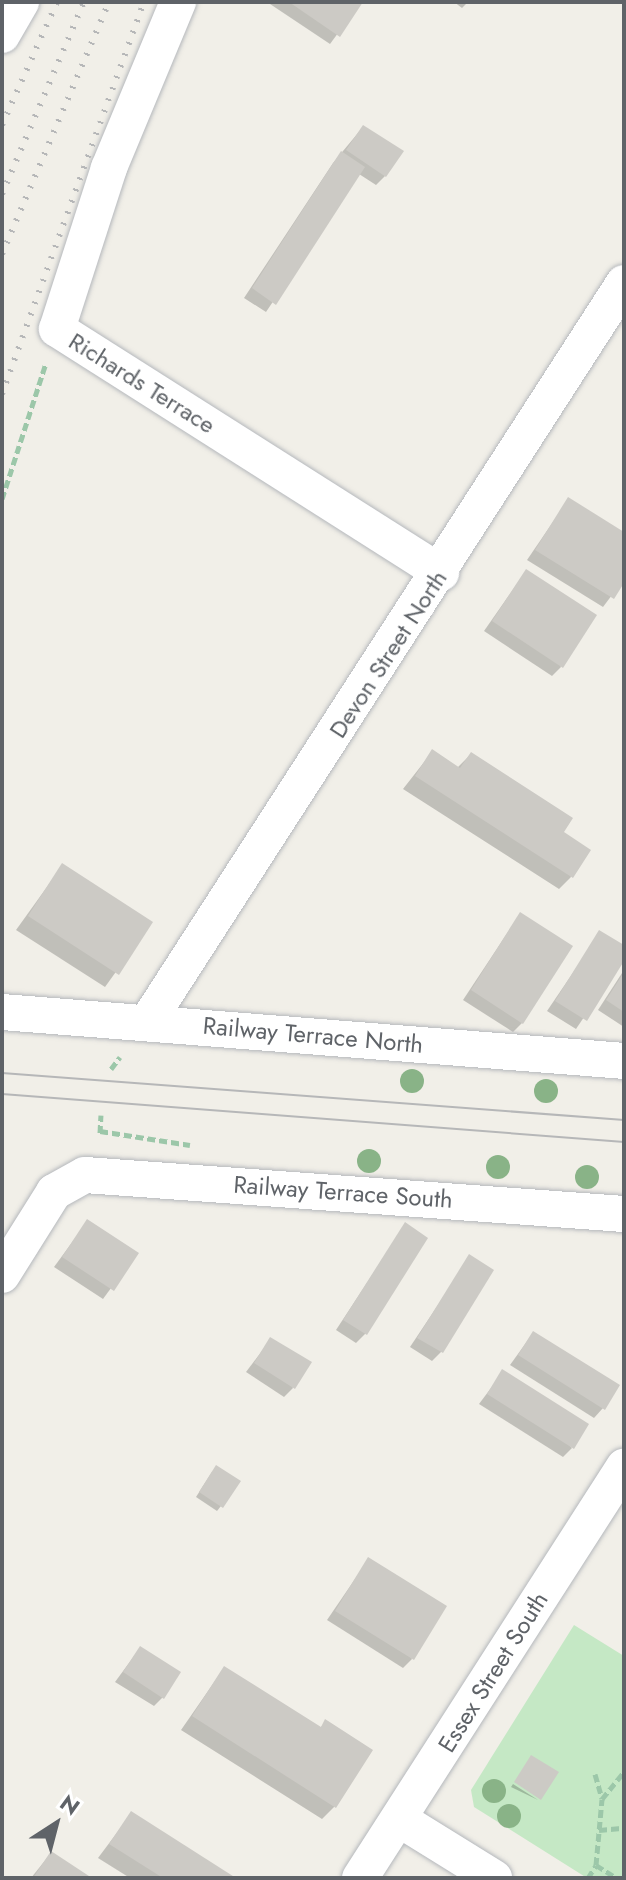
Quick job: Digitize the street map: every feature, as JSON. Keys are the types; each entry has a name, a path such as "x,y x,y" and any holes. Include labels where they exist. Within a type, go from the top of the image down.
{"street":[{"path":"2,35 21,2"},
{"name":"Richards Terrace","path":"178,2 109,168 57,329 441,573"},
{"name":"Devon Street North","path":"148,1021 441,573 624,283"},
{"name":"Railway Terrace North","path":"2,1012 148,1021 624,1061"},
{"name":"Railway Terrace South","path":"2,1275 64,1184 85,1175 111,1174 624,1214"},
{"name":"Essex Street South","path":"360,1878 624,1466"},
{"path":"399,1819 494,1878"}],"path":[{"path":"2,499 57,329"},
{"path":"602,1799 624,1772"},
{"path":"588,1878 596,1865 602,1799 595,1774"},
{"path":"599,1830 624,1828"},
{"path":"596,1865 617,1878"}],"green space":[{"path":"574,1625 624,1656 624,1878 587,1878 474,1807 471,1790"}],"building":[{"path":"289,2 363,2 340,37"},
{"path":"363,125 404,151 386,177 346,150"},
{"path":"341,151 365,167 276,305 252,288"},
{"path":"568,497 624,532 624,583 614,599 535,550"},
{"path":"526,569 597,615 563,668 492,621"},
{"path":"432,749 460,768 471,752 573,818 564,832 591,850 573,878 415,776"},
{"path":"62,863 153,922 119,975 28,916"},
{"path":"520,912 573,946 523,1024 471,990"},
{"path":"599,930 624,945 624,961 587,1021 555,1001"},
{"path":"624,972 624,1012 606,1000"},
{"path":"87,1219 139,1253 114,1291 62,1257"},
{"path":"405,1222 428,1238 367,1335 343,1320"},
{"path":"469,1254 494,1270 443,1353 417,1338"},
{"path":"533,1331 620,1385 605,1410 518,1355"},
{"path":"270,1337 312,1362 295,1389 254,1363"},
{"path":"502,1369 589,1424 574,1449 487,1394"},
{"path":"216,1465 241,1481 223,1508 199,1492"},
{"path":"368,1557 447,1606 414,1660 335,1611"},
{"path":"140,1646 181,1672 164,1699 123,1672"},
{"path":"224,1666 321,1727 325,1719 373,1750 336,1808 192,1716"},
{"path":"531,1755 559,1772 541,1800 514,1782"},
{"path":"131,1811 236,1878 163,1878 109,1844"},
{"path":"51,1851 92,1878 33,1878"}],"tram line":[{"path":"2,1073 624,1120"},
{"path":"2,1094 624,1142"}],"railway":[{"path":"2,125 57,2"},
{"path":"2,194 84,2"},
{"path":"2,254 109,2"},
{"path":"2,394 144,2"}]}
